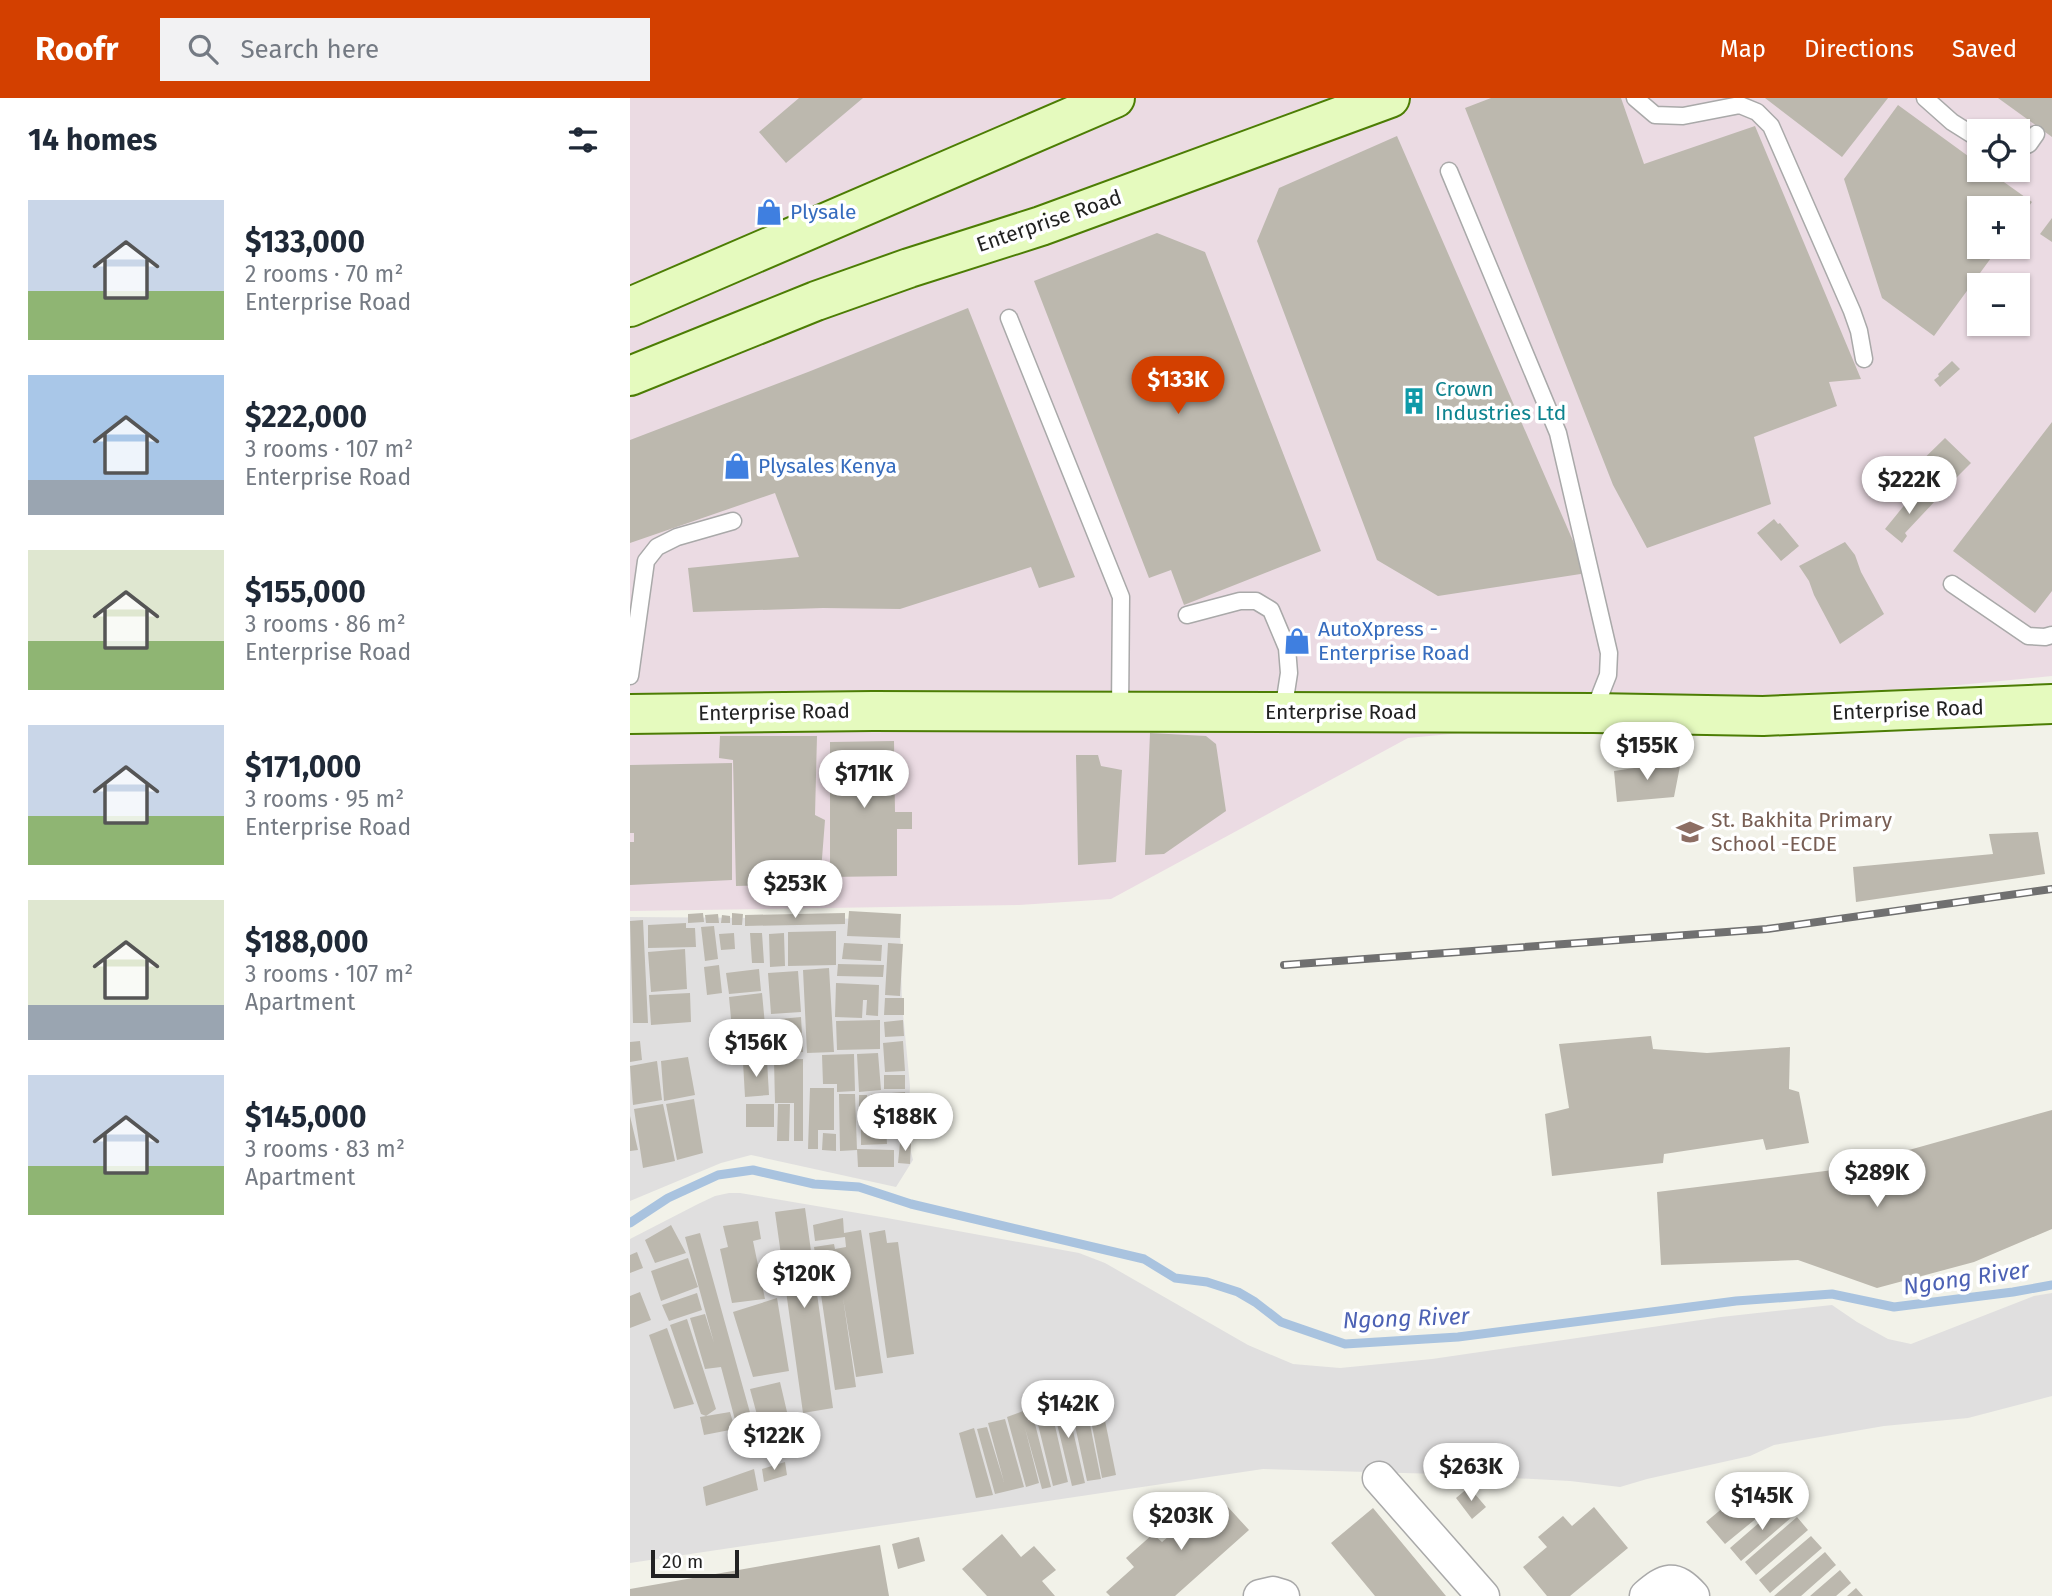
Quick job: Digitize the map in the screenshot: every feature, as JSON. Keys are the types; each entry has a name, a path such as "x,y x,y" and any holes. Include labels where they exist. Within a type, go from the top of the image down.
{"main road":[{"path":"630,307 1115,98"},
{"path":"1245,150 1308,98"},
{"name":"Enterprise Road","path":"630,376 826,297 1041,226 1390,98"},
{"name":"Enterprise Road","path":"630,714 873,710 1763,716 2052,704"}],"street":[{"path":"1380,1478 1483,1596"},
{"path":"1646,1596 1662,1583 1671,1581 1684,1586 1693,1596"},
{"path":"1260,1596 1273,1593 1283,1596"}],"lane":[{"path":"1635,98 1654,115 1683,116 1740,105 1757,112 1771,125 1852,311 1864,359"},
{"path":"1925,98 1967,131"},
{"path":"2030,143 2036,134"},
{"path":"1449,171 1559,433 1609,653 1608,675 1593,713"},
{"path":"1009,318 1121,597 1120,711"},
{"path":"630,676 646,562 657,547 677,537 733,520"},
{"path":"1952,584 2028,636 2052,635"},
{"path":"1187,615 1240,601 1256,601 1271,610 1287,648 1289,673 1283,712"}],"shaded area":[{"path":"630,98 2052,98 2052,676 1408,738 1111,899 1019,905 630,911"},
{"path":"630,917 900,919 902,1003 910,1086 907,1136 913,1160 896,1187 751,1155 721,1163 630,1201"},
{"path":"729,1193 1079,1253 1105,1263 1248,1345 1293,1364 1340,1368 1432,1359 1721,1317 1832,1305 1888,1339 1911,1344 2034,1296 2052,1293 2052,1396 1968,1418 1884,1426 1774,1445 1750,1456 1620,1487 1570,1481 1438,1474 1263,1469 630,1563 630,1239 715,1196"}],"building":[{"path":"799,98 863,98 786,163 759,132"},
{"path":"1491,98 1621,98 1644,164 1755,126 1861,379 1829,382 1837,406 1754,437 1771,504 1647,548 1613,485 1465,108"},
{"path":"1765,98 1888,98 1842,157"},
{"path":"1998,98 2052,98 2052,137"},
{"path":"1898,105 1967,155 1967,182 2004,182 2024,196 1967,196 1967,259 1990,259 1980,273 1967,273 1967,291 1934,336 1882,298 1844,179"},
{"name":"Crown Industries Ltd","path":"1397,136 1587,573 1438,596 1377,560 1257,241 1279,188"},
{"path":"2052,218 2052,242 2040,234"},
{"path":"1157,233 1205,252 1321,551 1184,605 1171,570 1149,578 1034,281"},
{"path":"968,308 1075,577 1039,588 1031,567 900,609 823,608 693,612 688,568 799,557 775,493 630,543 630,440"},
{"path":"1952,361 1960,369 1940,387 1934,380"},
{"path":"2052,422 2052,591 2035,613 1953,551"},
{"path":"1945,438 1971,463 1939,495 1934,495 1920,489 1907,475"},
{"path":"1915,492 1936,500 1905,533 1907,536 1902,543 1885,529"},
{"path":"1774,519 1799,546 1781,561 1757,533"},
{"path":"1845,542 1855,555 1861,572 1884,614 1840,644 1799,566"},
{"path":"1150,733 1206,736 1216,744 1226,811 1164,854 1145,855"},
{"path":"720,736 817,736 815,815 825,820 820,884 736,886 733,760 719,758"},
{"path":"894,741 895,812 912,812 912,829 897,829 897,876 830,877 830,742"},
{"path":"1076,755 1098,755 1101,766 1122,770 1116,862 1078,865"},
{"path":"1681,761 1674,797 1617,802 1614,771"},
{"path":"732,763 732,880 630,885 630,842 634,842 634,833 630,833 630,765"},
{"path":"2038,832 2045,874 1856,902 1853,867 1993,854 1989,834"},
{"path":"849,911 901,914 900,938 847,936"},
{"path":"703,913 704,922 688,923 688,914"},
{"path":"732,913 743,914 742,925 732,925"},
{"path":"845,913 845,924 745,926 745,915"},
{"path":"718,914 719,923 706,923 705,915"},
{"path":"722,915 730,916 730,923 721,923"},
{"path":"643,920 648,1023 633,1023 630,921"},
{"path":"686,923 686,928 695,928 696,947 648,948 648,925"},
{"path":"714,926 718,959 705,961 701,927"},
{"path":"836,931 836,965 788,966 788,932"},
{"path":"734,933 735,949 721,950 719,934"},
{"path":"750,933 762,933 764,963 752,963"},
{"path":"784,933 785,966 770,967 769,934"},
{"path":"844,943 882,945 881,961 842,959"},
{"path":"888,943 903,944 900,996 885,995"},
{"path":"685,949 687,989 651,992 648,952"},
{"path":"838,964 884,965 883,977 837,976"},
{"path":"719,965 722,993 707,995 704,967"},
{"path":"829,968 834,1052 807,1053 803,970"},
{"path":"759,969 761,991 729,994 726,973"},
{"path":"798,971 801,1012 771,1014 768,973"},
{"path":"836,983 879,985 878,1016 866,1015 867,1000 863,1000 862,1018 835,1017"},
{"path":"690,993 691,1022 651,1025 649,995"},
{"path":"762,993 765,1025 732,1029 729,997"},
{"path":"885,998 904,998 904,1015 884,1015"},
{"path":"801,1017 803,1052 771,1054 769,1020"},
{"path":"880,1020 880,1049 837,1050 836,1021"},
{"path":"903,1020 904,1036 885,1037 884,1022"},
{"path":"766,1029 769,1057 740,1060 738,1032"},
{"path":"1651,1036 1653,1049 1707,1053 1790,1047 1789,1089 1799,1092 1809,1143 1766,1150 1763,1139 1664,1154 1663,1163 1552,1176 1545,1114 1569,1108 1559,1044"},
{"path":"640,1041 642,1060 630,1062 630,1042"},
{"path":"903,1041 905,1071 885,1072 883,1043"},
{"path":"878,1053 881,1090 859,1092 857,1054"},
{"path":"854,1054 855,1091 837,1092 837,1084 823,1084 822,1055"},
{"path":"688,1057 695,1095 664,1101 661,1061"},
{"path":"803,1059 803,1141 794,1141 794,1103 775,1103 774,1060"},
{"path":"767,1060 769,1095 745,1097 743,1062"},
{"path":"657,1061 662,1100 633,1105 630,1066"},
{"path":"884,1075 905,1075 905,1089 884,1089"},
{"path":"810,1088 834,1088 834,1130 818,1130 818,1149 808,1149"},
{"path":"905,1092 906,1103 891,1104 891,1093"},
{"path":"839,1094 855,1094 857,1150 840,1151"},
{"path":"871,1094 886,1094 885,1115 871,1116"},
{"path":"859,1095 867,1095 867,1119 859,1120"},
{"path":"694,1099 703,1153 677,1160 666,1104"},
{"path":"663,1104 675,1161 643,1168 634,1109"},
{"path":"746,1104 774,1104 774,1127 746,1127"},
{"path":"778,1104 790,1104 789,1141 777,1141"},
{"path":"888,1106 906,1106 906,1120 889,1120"},
{"path":"2052,1110 2052,1229 1974,1262 1877,1288 1798,1260 1661,1265 1657,1192 1841,1169"},
{"path":"630,1116 638,1150 630,1151"},
{"path":"886,1124 887,1144 861,1145 861,1125"},
{"path":"892,1124 908,1124 908,1135 892,1135"},
{"path":"823,1133 836,1134 836,1151 822,1150"},
{"path":"900,1143 911,1143 910,1164 898,1163"},
{"path":"857,1149 894,1150 894,1167 858,1167"},
{"path":"805,1208 833,1408 803,1413 775,1212"},
{"path":"843,1218 844,1233 861,1230 883,1373 856,1377 843,1298 856,1387 835,1390 814,1247 834,1244 835,1249 846,1247 845,1237 815,1241 813,1225"},
{"path":"758,1221 761,1239 753,1241 765,1299 732,1303 720,1249 728,1247 723,1226"},
{"path":"671,1225 686,1253 655,1263 645,1240"},
{"path":"885,1230 887,1243 898,1242 914,1354 887,1358 869,1233"},
{"path":"700,1233 759,1445 743,1450 721,1367 705,1369 690,1318 705,1314 714,1343 685,1237"},
{"path":"637,1252 643,1268 630,1273 630,1255"},
{"path":"688,1258 698,1287 661,1301 651,1271"},
{"path":"640,1292 651,1320 630,1328 630,1296"},
{"path":"697,1293 702,1310 669,1321 662,1305"},
{"path":"777,1298 789,1371 753,1377 733,1312"},
{"path":"687,1319 716,1409 706,1416 701,1414 670,1325"},
{"path":"667,1328 694,1404 674,1409 649,1335"},
{"path":"780,1382 791,1429 763,1437 750,1389"},
{"path":"1098,1386 1116,1475 1102,1478 1085,1389"},
{"path":"1083,1390 1101,1479 1087,1481 1068,1393"},
{"path":"1065,1396 1085,1483 1072,1486 1051,1399"},
{"path":"1049,1400 1068,1482 1053,1486 1033,1404"},
{"path":"1031,1408 1051,1487 1042,1489 1025,1428 1039,1483 1026,1487 1007,1417"},
{"path":"730,1412 735,1429 704,1435 700,1417"},
{"path":"1005,1419 1024,1487 995,1494 977,1429 987,1427 1004,1482 988,1423"},
{"path":"974,1428 993,1495 976,1498 959,1433"},
{"path":"785,1462 787,1475 764,1482 762,1469"},
{"path":"754,1469 758,1490 706,1506 703,1487"},
{"path":"1761,1476 1780,1499 1725,1544 1706,1522"},
{"path":"1469,1487 1486,1507 1472,1519 1456,1498"},
{"path":"1216,1494 1249,1530 1175,1596 1110,1596 1106,1592 1134,1567 1126,1558 1153,1534 1162,1542 1182,1525 1173,1514 1186,1502 1196,1512"},
{"path":"1782,1503 1793,1516 1741,1561 1730,1548"},
{"path":"1594,1507 1628,1548 1570,1596 1547,1596 1523,1567 1547,1547 1538,1537 1563,1516 1572,1526"},
{"path":"1373,1508 1446,1596 1375,1596 1331,1543"},
{"path":"1797,1517 1808,1530 1756,1575 1745,1562"},
{"path":"1002,1534 1021,1557 1034,1546 1056,1570 1042,1581 1055,1596 987,1596 962,1569"},
{"path":"1811,1536 1822,1548 1770,1593 1759,1580"},
{"path":"919,1537 925,1561 898,1569 892,1544"},
{"path":"880,1545 889,1596 630,1596 630,1589"},
{"path":"1825,1552 1836,1565 1801,1596 1774,1596"},
{"path":"1840,1570 1851,1583 1836,1596 1810,1596"},
{"path":"1856,1588 1863,1596 1847,1596"}],"waterway":[{"name":"Ngong River","path":"630,1223 668,1198 718,1175 753,1170 814,1184 859,1187 911,1204 1144,1259 1175,1278 1207,1282 1238,1292 1281,1322 1345,1344 1458,1337 1736,1301 1832,1294 1894,1307 2052,1285"}],"railway":[{"path":"1284,965 1767,929 2052,889"}],"place":[{"name":"Plysale","path":"769,212"},
{"name":"Crown Industries Ltd","path":"1414,401"},
{"name":"Plysales Kenya","path":"737,466"},
{"name":"AutoXpress - Enterprise Road","path":"1297,641"},
{"name":"St. Bakhita Primary School -ECDE","path":"1690,832"}]}
